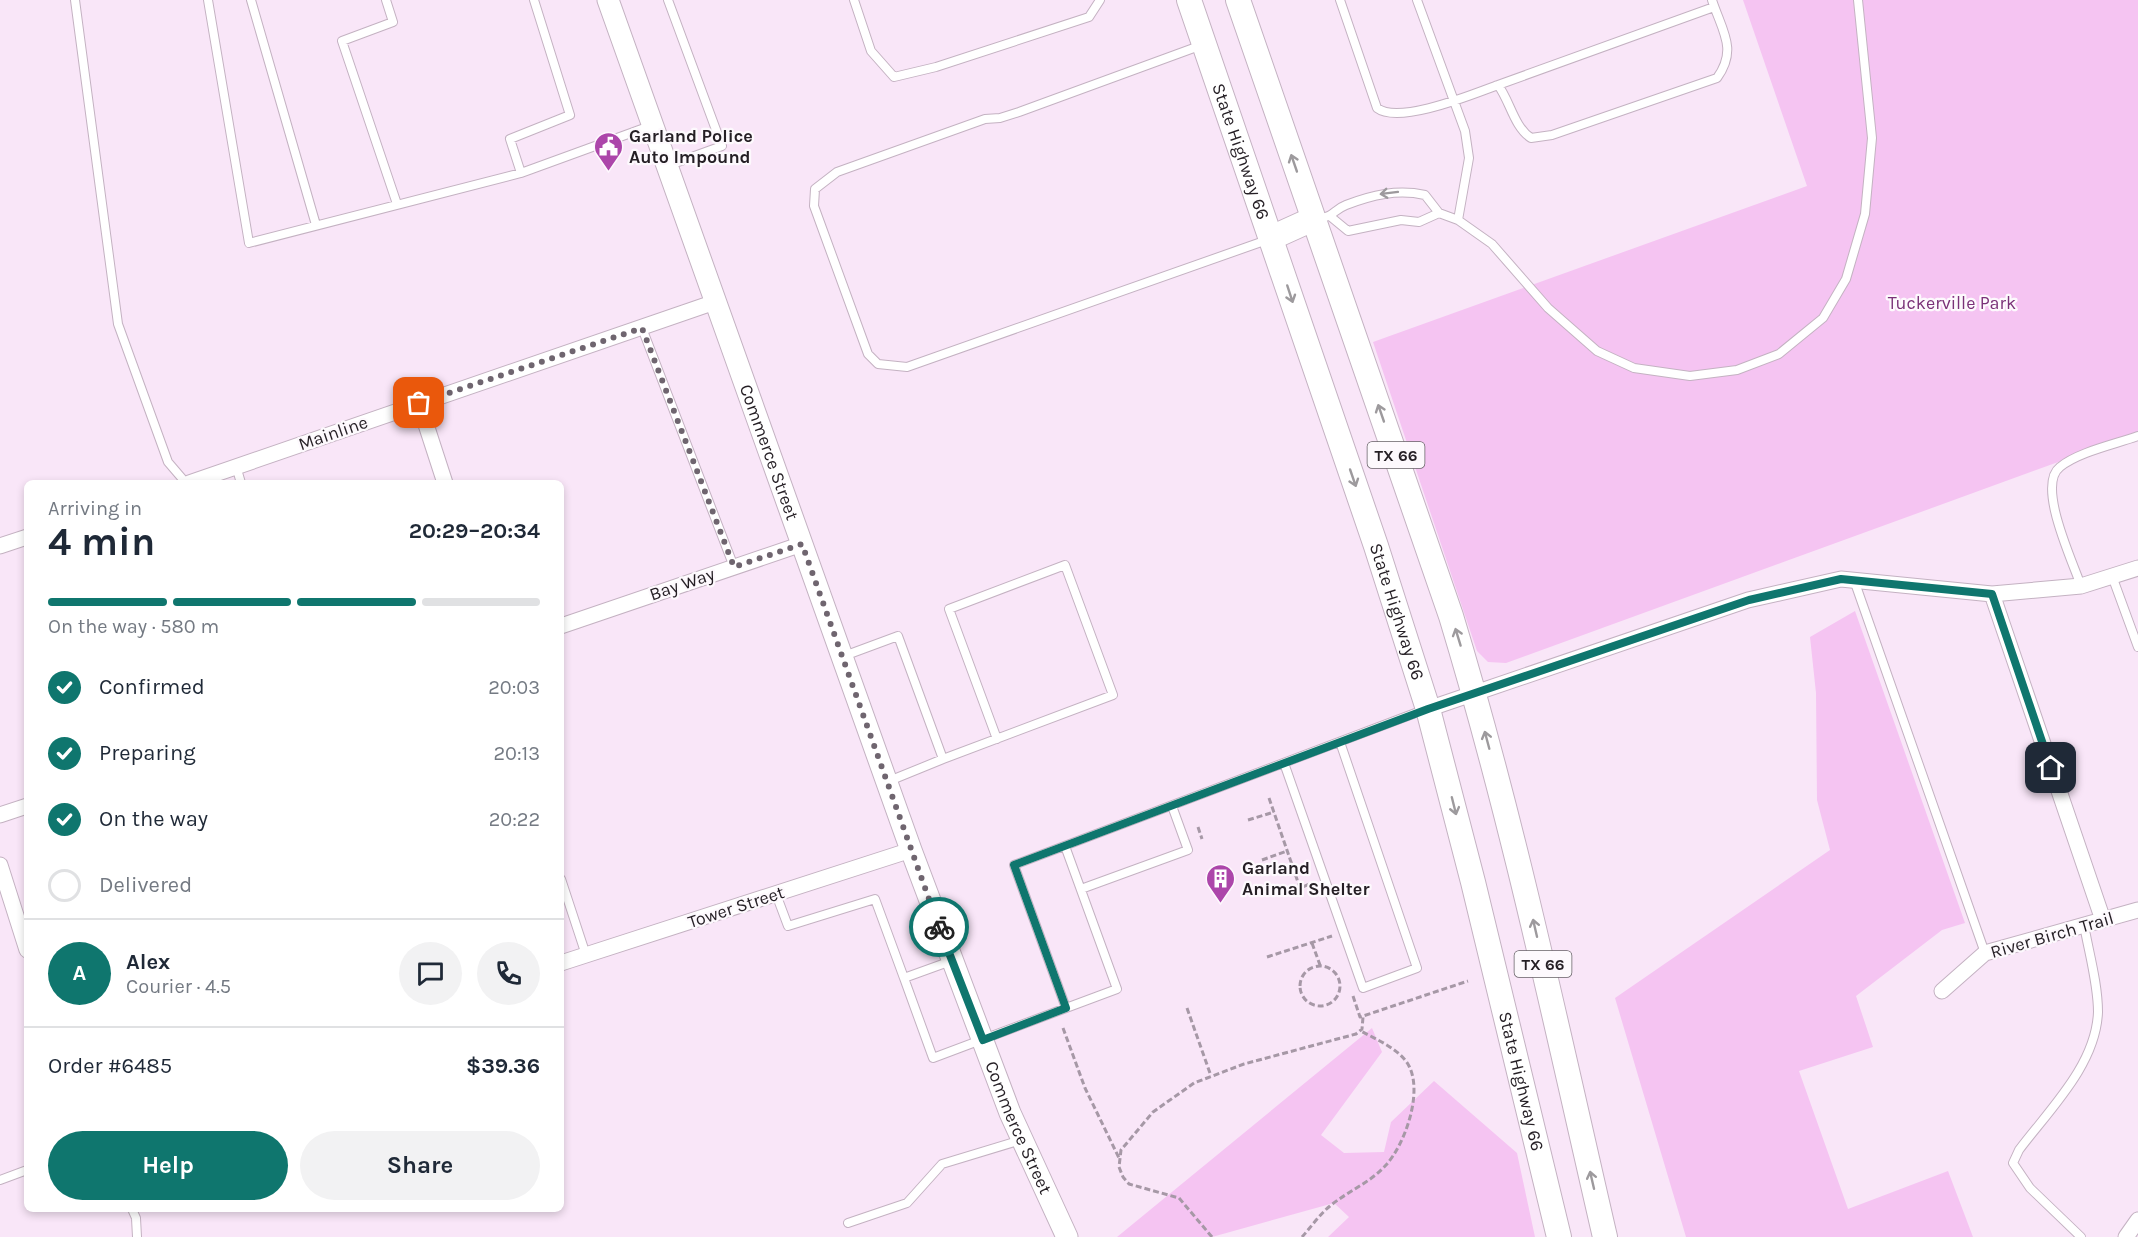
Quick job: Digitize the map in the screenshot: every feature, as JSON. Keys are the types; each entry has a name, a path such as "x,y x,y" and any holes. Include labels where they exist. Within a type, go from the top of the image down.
{"main road":[{"name":"State Highway 66","path":"1190,0 1376,546 1428,709 1476,893 1559,1237"},
{"name":"TX 66","path":"1238,0 1322,218 1475,693 1523,877 1605,1237"},
{"path":"1271,238 1322,218"}],"street":[{"name":"Commerce Street","path":"608,0 843,656 910,850 1023,1140 1067,1237"},
{"name":"Mainline","path":"196,480 715,302"},
{"path":"419,403 444,480"},
{"path":"0,546 24,538"},
{"name":"Bay Way","path":"564,625 802,544"},
{"path":"1428,709 1749,600 1841,579 1992,594 2081,586 2138,568"},
{"path":"1992,594 2103,920"},
{"path":"0,815 24,807"},
{"name":"Tower Street","path":"564,962 910,850"},
{"path":"0,864 24,940"},
{"name":"River Birch Trail","path":"1942,991 1985,953 2138,910"},
{"path":"2126,1237 2138,1220"}],"lane":[{"path":"75,0 118,324 168,462 184,480"},
{"path":"208,0 249,243 521,172 652,126"},
{"path":"251,0 316,225"},
{"path":"386,0 393,22 342,41 398,204"},
{"path":"521,172 510,139 570,115 534,0"},
{"path":"666,167 722,147 668,0"},
{"path":"854,0 871,51 894,77 936,67 1089,17 1100,0"},
{"path":"1340,0 1377,108 1384,113 1399,113 1454,101 1713,4 1728,48 1727,63 1717,78 1552,135 1531,138 1522,132 1507,98 1498,85"},
{"path":"1417,0 1465,131 1469,158 1458,220"},
{"path":"1322,218 1343,206 1383,193 1407,191 1425,195 1439,213 1458,220 1492,244 1548,308 1597,351 1634,368 1690,376 1737,370 1779,354 1823,318 1846,279 1865,214 1872,138 1858,0"},
{"path":"1205,44 1019,112 1000,118 985,119 837,172 815,189 814,206 868,354 878,364 907,367 1271,238"},
{"path":"1322,218 1348,231 1401,220 1419,222 1439,213"},
{"path":"642,328 734,567"},
{"path":"2081,586 2050,497 2052,479 2058,468 2074,459 2138,436"},
{"path":"236,466 241,480"},
{"path":"886,782 1113,695 1065,565 949,609 997,739"},
{"path":"2112,576 2138,647"},
{"path":"1854,580 1985,953"},
{"path":"843,656 898,636 943,759"},
{"path":"1066,1008 1014,865 1428,709"},
{"path":"1284,763 1363,988 1417,968 1340,742"},
{"path":"1081,889 1188,850 1172,806"},
{"path":"776,894 788,926 875,899 933,1058 1117,989 1065,846"},
{"path":"564,888 587,955"},
{"path":"2080,1237 2030,1188 2013,1163 2019,1150 2078,1072 2094,1039 2098,1012 2084,925"},
{"path":"904,978 952,960"},
{"path":"848,1222 908,1203 942,1164 1023,1140"},
{"path":"0,1180 24,1171"},
{"path":"133,1212 137,1237"}],"path":[{"path":"1269,798 1297,879"},
{"path":"1248,820 1274,812"},
{"path":"1198,827 1202,839"},
{"path":"1262,860 1287,851"},
{"path":"1267,957 1332,936"},
{"path":"1312,943 1320,965"},
{"path":"1320,965 1333,969 1341,987 1335,1000 1323,1006 1310,1004 1300,987 1300,981 1307,970 1320,965"},
{"path":"1187,1008 1211,1076"},
{"path":"1361,1031 1362,1017"},
{"path":"1063,1028 1085,1088 1119,1158 1123,1177 1129,1184 1179,1198 1212,1237"},
{"path":"1119,1158 1121,1150 1154,1112 1186,1088 1244,1064 1298,1051 1361,1031 1394,1050 1410,1067 1414,1091 1410,1119 1403,1138 1386,1165 1360,1188 1330,1206 1302,1237"}],"green space":[{"name":"Tuckerville Park","path":"1743,0 2138,0 2138,433 1506,663 1488,662 1477,651 1373,342 1807,186"},
{"path":"1855,611 1965,923 1942,930 1856,996 1873,1047 1799,1071 1848,1209 1948,1171 1973,1237 1686,1237 1615,998 1830,850 1817,800 1816,693 1810,637"},
{"path":"1372,1028 1382,1052 1321,1135 1344,1153 1384,1152 1391,1122 1434,1081 1517,1153 1535,1237 1328,1237 1349,1217 1334,1203 1212,1237 1117,1237"}],"way so far":[{"path":"419,403 642,328 734,567 802,544 939,927"}],"place":[{"name":"Garland Police Auto Impound","path":"608,172"},
{"name":"Garland Animal Shelter","path":"1221,904"}],"route":[{"path":"939,927 983,1040 1066,1008 1014,865 1428,709 1749,600 1841,579 1992,594 2051,768"}]}
